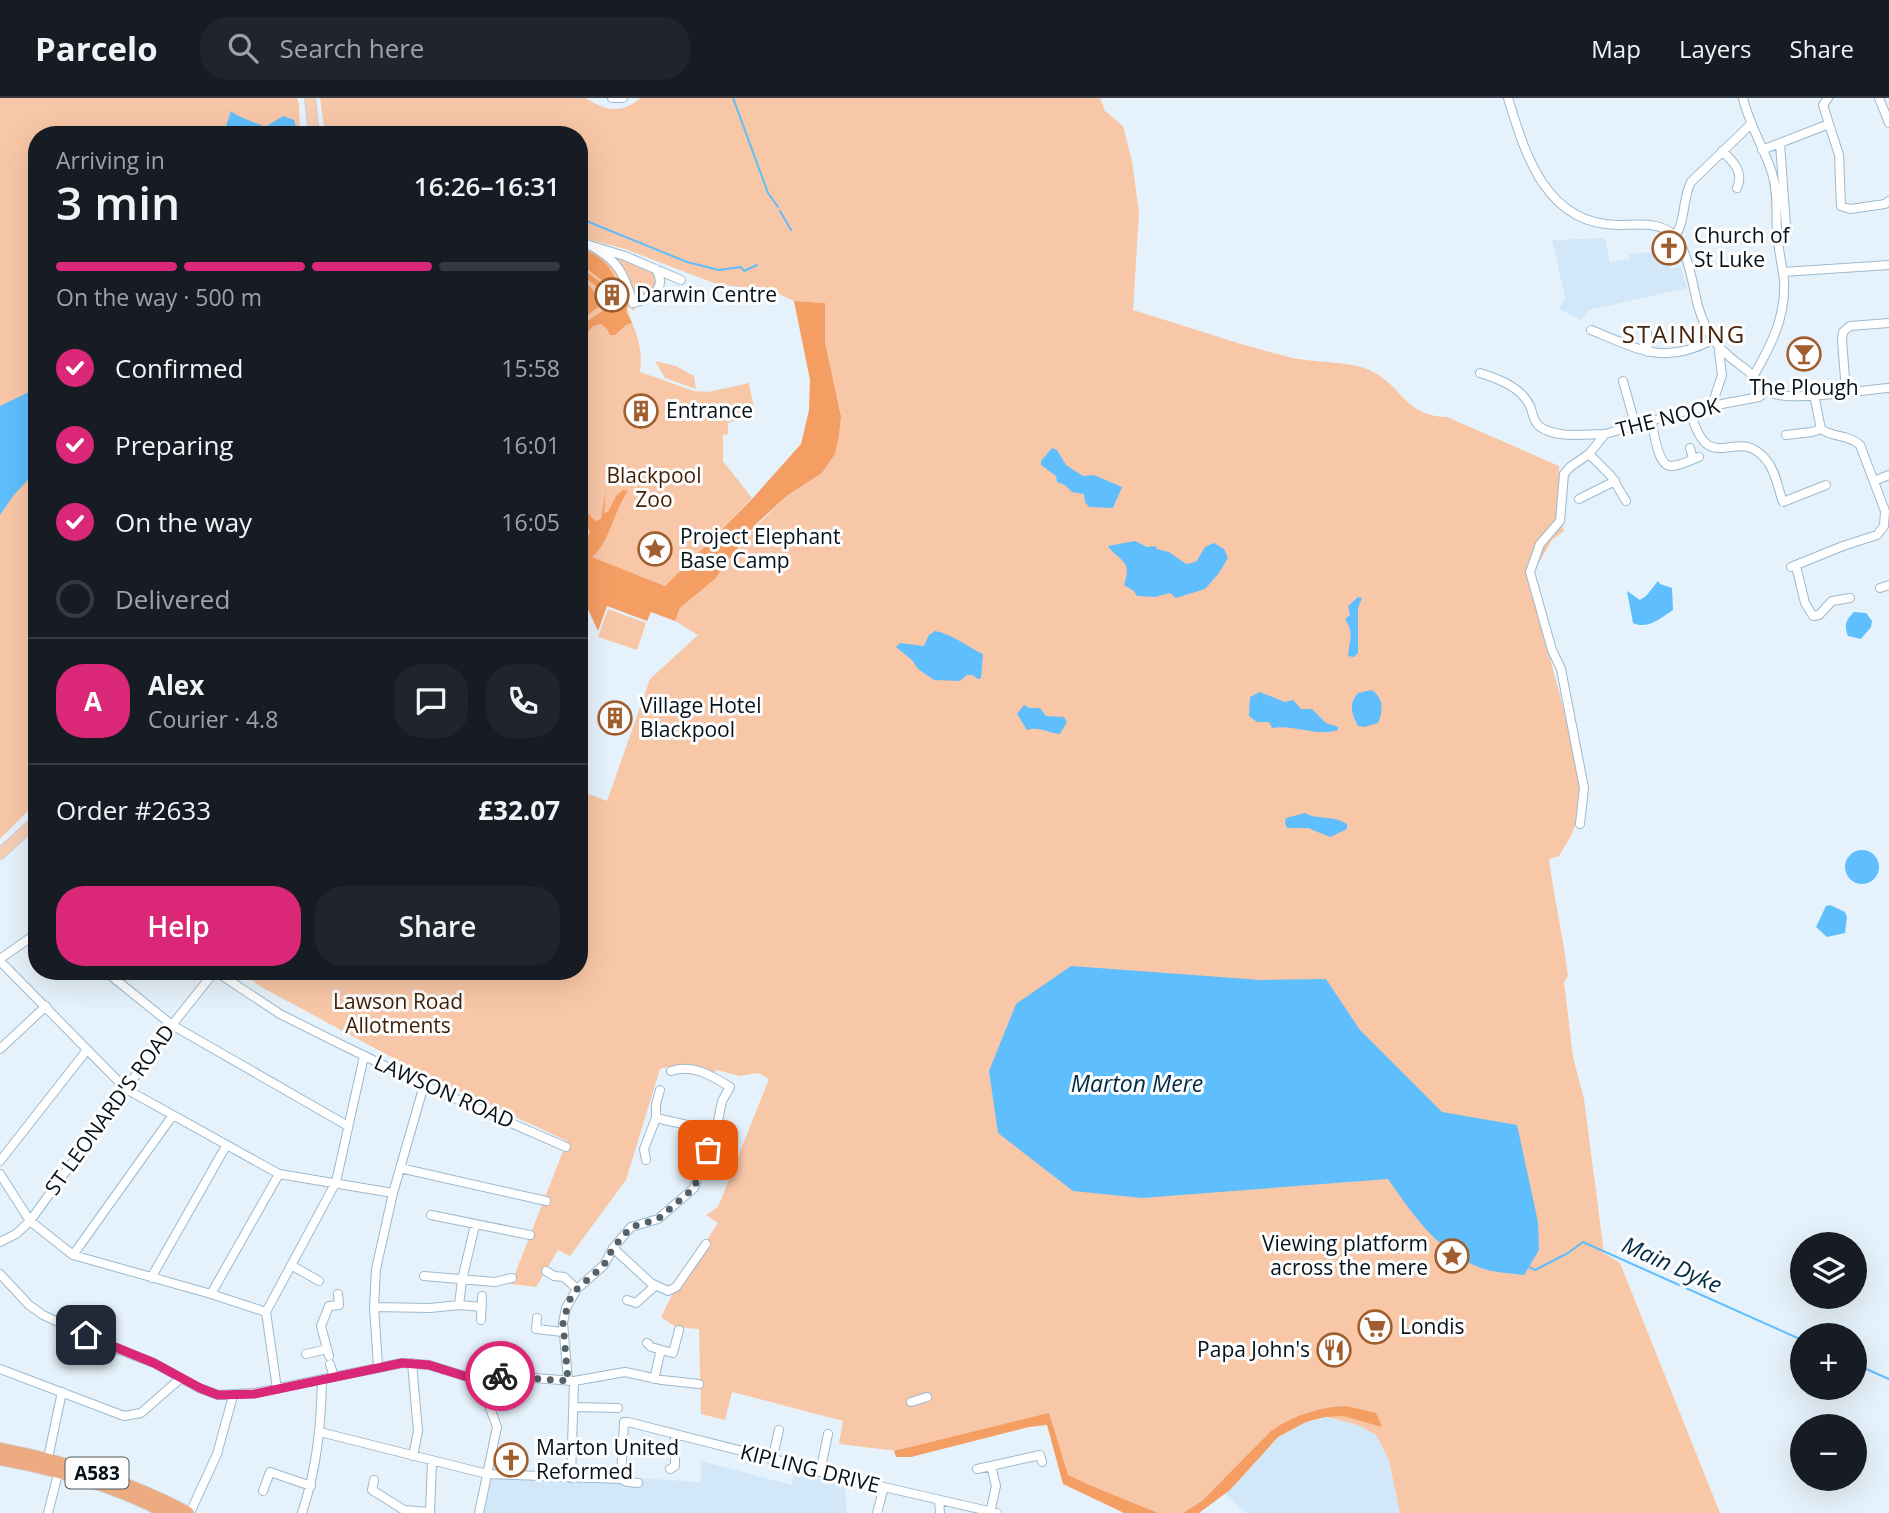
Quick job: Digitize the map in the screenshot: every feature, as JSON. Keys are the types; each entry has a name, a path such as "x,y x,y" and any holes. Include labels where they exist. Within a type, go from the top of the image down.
{"highway":[{"name":"A583","path":"0,1450 48,1458 86,1469 134,1486 189,1513"},
{"name":"A583","path":"0,1459 59,1470 118,1489 167,1513"}],"main road":[{"path":"310,98 313,126"},
{"path":"0,854 28,828"}],"street":[{"path":"612,98 623,98"},
{"path":"1508,98 1533,170 1567,209 1590,221 1612,225 1650,225 1675,236 1684,255 1700,311 1713,340 1719,349 1754,375 1768,390 1785,396 1889,388"},
{"path":"1743,98 1772,173 1783,272 1784,298 1779,327 1754,375"},
{"path":"1828,98 1823,105 1839,155 1841,205 1850,209 1885,204 1889,201"},
{"path":"1879,98 1889,123"},
{"path":"1675,236 1689,186 1751,124"},
{"path":"1762,150 1829,124"},
{"path":"1780,144 1786,223 1797,218"},
{"path":"1722,151 1738,169 1740,181 1737,188"},
{"path":"589,245 639,262 680,279 667,279 660,284 652,297 634,303 624,275 611,258 589,245"},
{"path":"624,275 629,264 639,262"},
{"path":"1783,272 1889,265"},
{"path":"656,269 660,284"},
{"path":"1846,391 1843,332 1856,325 1889,323"},
{"path":"1591,330 1648,352 1677,354 1713,340"},
{"path":"1647,333 1648,352"},
{"path":"1712,405 1722,375 1719,349"},
{"path":"1480,373 1498,379 1516,390 1528,403 1535,422 1542,428 1565,434 1605,434"},
{"path":"1623,381 1635,424"},
{"name":"THE NOOK","path":"1580,824 1584,788 1561,669 1552,650 1530,572 1540,544 1560,521 1564,474 1589,454 1605,434 1651,419 1759,397 1768,390"},
{"path":"1615,396 1626,393"},
{"path":"1814,395 1821,429"},
{"path":"1690,410 1697,433 1705,444 1717,448 1743,446 1767,460 1779,504 1826,485"},
{"path":"1651,419 1660,458 1664,464 1670,466 1696,458 1690,448"},
{"path":"1791,432 1821,429 1828,434 1856,441 1862,449 1885,511 1886,531 1794,567 1805,603 1813,616 1819,615 1832,601 1850,598"},
{"path":"1589,454 1615,481 1626,501"},
{"path":"1861,481 1889,475"},
{"path":"1578,499 1615,481"},
{"path":"28,940 0,960 126,1089 279,1174 393,1193"},
{"path":"116,980 172,1025 348,1126"},
{"name":"ST LEONARD'S ROAD","path":"0,1242 16,1234 30,1222 172,1025 208,980"},
{"name":"LAWSON ROAD","path":"229,980 280,1014 364,1056 566,1147"},
{"path":"0,1049 46,1006"},
{"path":"0,1161 88,1050"},
{"path":"277,1389 266,1312 336,1182 364,1056"},
{"path":"571,1478 574,1406 563,1315 577,1289 604,1265 613,1248 631,1227 658,1219 694,1188 722,1101 730,1087 712,1075 685,1067 670,1071"},
{"path":"378,1366 374,1307 376,1269 393,1193 424,1085"},
{"path":"646,1160 644,1149 656,1118 660,1090"},
{"path":"73,1255 173,1115"},
{"path":"656,1118 714,1131"},
{"path":"151,1278 226,1146"},
{"path":"400,1168 546,1201"},
{"path":"0,1174 4,1191 30,1222 73,1255 266,1312"},
{"path":"211,1294 279,1174"},
{"path":"431,1215 530,1235"},
{"path":"459,1305 461,1280 475,1225"},
{"path":"613,1248 655,1286 666,1291 676,1287 706,1244"},
{"path":"291,1265 319,1281"},
{"path":"546,1271 554,1276 564,1277 577,1289"},
{"path":"0,1274 29,1305 43,1315 107,1345 154,1363 211,1393 233,1396 378,1366 412,1363 429,1365 474,1379 494,1376 571,1381 625,1372 699,1384"},
{"path":"424,1276 495,1282 512,1278"},
{"path":"627,1300 632,1303 639,1301 655,1286"},
{"path":"334,1377 321,1326 329,1306 339,1305 338,1294"},
{"path":"481,1320 482,1296"},
{"path":"374,1307 482,1307"},
{"path":"537,1318 536,1329 564,1332"},
{"path":"648,1343 651,1347 674,1353 679,1330"},
{"path":"654,1378 661,1350"},
{"path":"306,1354 329,1356"},
{"path":"412,1363 418,1431 413,1456"},
{"path":"0,1369 124,1416 141,1413 181,1378"},
{"path":"302,1513 311,1486 320,1432 322,1379"},
{"path":"474,1379 486,1398 497,1427 479,1513"},
{"path":"48,1458 62,1392"},
{"path":"189,1513 217,1454 233,1396"},
{"path":"911,1402 928,1397"},
{"path":"574,1406 618,1408"},
{"name":"KIPLING DRIVE","path":"621,1479 624,1422 993,1513"},
{"path":"772,1460 779,1430"},
{"path":"320,1432 487,1474 621,1479 638,1483"},
{"path":"674,1468 675,1434"},
{"path":"820,1472 828,1434"},
{"path":"978,1467 1040,1455 1042,1462"},
{"path":"374,1480 372,1490 404,1510 430,1512 432,1461"},
{"path":"991,1466 996,1486 993,1513"},
{"path":"48,1513 59,1470"},
{"path":"263,1492 270,1472 311,1486"},
{"path":"877,1513 884,1488"},
{"path":"939,1500 940,1513"}],"shaded area":[{"path":"1605,238 1610,262 1630,259 1629,254 1663,251 1670,269 1681,267 1687,288 1589,310 1581,320 1559,309 1565,297 1552,240"},
{"path":"588,251 606,264 628,306 626,312 632,323 615,335 610,335 601,324 593,326 588,332 588,321 613,304 617,308 624,303 609,286 602,291 588,280 588,273 601,283 603,281 588,270"},
{"path":"588,284 603,303 588,315"},
{"path":"794,301 825,303 825,342 841,416 835,454 822,473 788,495 756,524 715,579 680,608 675,621 651,612 647,621 607,606 598,631 588,609 588,513 595,521 601,519 606,489 604,513 608,512 616,496 623,490 628,491 603,544 592,557 665,586 752,499 801,444 809,410 810,380"},
{"path":"1346,1406 1376,1413 1382,1427 1343,1416 1306,1422 1278,1437 1230,1490 1199,1513 1183,1513 1202,1501 1271,1431 1307,1413"},
{"path":"1049,1413 1068,1475 1158,1513 1124,1513 1063,1484 1047,1425 1029,1427 911,1457 896,1457 894,1451"},
{"path":"1327,1417 1358,1425 1376,1435 1389,1460 1400,1513 1246,1513 1224,1493 1276,1435 1301,1422"},
{"path":"701,1461 792,1485 794,1465 844,1478 847,1513 479,1513 487,1474 638,1482 638,1478 701,1482"}],"green space":[{"path":"0,98 297,98 300,126 28,126 28,811 0,839"},
{"name":"Lawson Road Allotments","path":"320,98 586,98 600,106 613,109 627,107 640,98 1100,98 1105,111 1123,126 1132,161 1139,212 1133,310 1293,358 1367,369 1389,383 1412,406 1421,411 1447,417 1559,466 1558,510 1564,531 1552,540 1529,580 1569,729 1581,789 1580,812 1571,836 1559,856 1549,859 1568,976 1564,982 1573,1057 1584,1099 1604,1253 1620,1263 1720,1513 1400,1513 1389,1460 1376,1435 1358,1425 1327,1417 1301,1422 1276,1435 1229,1489 1188,1513 1144,1513 1064,1481 1047,1417 905,1452 839,1444 843,1421 732,1392 725,1420 701,1414 699,1329 676,1327 661,1317 676,1287 718,1223 706,1215 718,1207 769,1079 758,1073 739,1076 717,1070 712,1075 681,1068 681,1064 660,1069 626,1180 570,1256 558,1250 536,1287 511,1284 567,1141 423,1074 251,980 588,980 588,794 607,801 650,679 698,635 675,621 680,608 715,579 757,525 788,495 822,473 835,454 841,415 825,342 825,303 794,301 768,289 719,285 625,249 588,239 588,126 324,126"},
{"name":"Blackpool Zoo","path":"588,245 656,269 655,294 634,303 635,311 626,305 639,346 640,372 694,391 708,392 749,383 755,414 728,423 728,434 723,435 723,461 752,498 665,586 588,556"},
{"path":"655,361 676,366 694,376 696,389 665,378"},
{"path":"608,609 646,623 637,650 598,637"}],"water":[{"path":"231,111 263,126 226,126"},
{"path":"283,116 294,120 296,126 267,126"},
{"path":"28,392 28,480 0,515 0,406"},
{"path":"1052,448 1057,450 1066,465 1083,476 1094,475 1122,487 1113,508 1089,507 1084,494 1072,492 1057,482 1056,476 1041,465 1041,461"},
{"path":"1135,541 1169,552 1186,564 1196,562 1205,547 1214,543 1224,549 1228,558 1205,589 1176,598 1170,593 1155,597 1137,596 1124,585 1126,565 1108,546"},
{"path":"1658,581 1672,588 1673,610 1649,624 1633,623 1627,591 1640,600"},
{"path":"1358,597 1362,598 1358,608 1358,653 1354,657 1348,656 1351,634 1345,619 1350,615 1348,606"},
{"path":"1854,612 1866,613 1872,621 1871,627 1861,639 1848,636 1846,623"},
{"path":"935,631 983,654 981,678 967,675 960,681 934,680 918,669 912,660 896,647 900,643 924,646 929,635"},
{"path":"1372,690 1380,701 1380,718 1378,723 1358,726 1353,713 1353,702 1358,693"},
{"path":"1260,692 1285,702 1293,700 1301,709 1312,709 1326,723 1338,727 1338,730 1322,732 1272,728 1269,722 1257,722 1249,716 1250,697"},
{"path":"1024,705 1040,708 1046,716 1064,717 1067,722 1060,734 1040,729 1027,730 1017,714"},
{"path":"1305,813 1342,821 1347,824 1347,829 1330,837 1308,828 1287,828 1286,818"},
{"path":"1862,850 1874,855 1879,867 1874,879 1862,884 1850,879 1845,867 1850,855"},
{"path":"1830,905 1845,912 1847,917 1845,933 1827,937 1816,927 1826,906"},
{"name":"Marton Mere","path":"1071,966 1261,980 1326,979 1360,1030 1442,1112 1517,1125 1538,1222 1539,1250 1524,1275 1486,1270 1452,1252 1417,1219 1388,1179 1142,1198 1073,1191 998,1133 989,1071 1016,1004"}],"waterway":[{"path":"733,98 768,193 778,207"},
{"path":"780,211 791,230"},
{"path":"588,222 687,262 719,270 741,267 744,271 757,265"},
{"name":"Main Dyke","path":"1529,1267 1535,1270 1583,1242 1790,1335"},
{"name":"Main Dyke","path":"1867,1369 1889,1379"}],"way so far":[{"path":"500,1376 568,1381 563,1315 569,1301 577,1289 604,1265 613,1248 631,1227 658,1219 694,1188 708,1150"}],"place":[{"name":"Church of St Luke","path":"1669,248"},
{"name":"Darwin Centre","path":"612,295"},
{"name":"The Plough","path":"1804,354"},
{"name":"Entrance","path":"641,411"},
{"name":"Project Elephant Base Camp","path":"655,549"},
{"name":"Village Hotel Blackpool","path":"615,718"},
{"name":"Viewing platform across the mere","path":"1452,1256"},
{"name":"Londis","path":"1375,1327"},
{"name":"Papa John's","path":"1334,1350"},
{"name":"Marton United Reformed","path":"511,1460"}],"district":[{"name":"STAINING","path":"1684,335"}],"route":[{"path":"86,1335 154,1363 218,1395 254,1394 402,1363 429,1365 474,1379 500,1376"}]}
